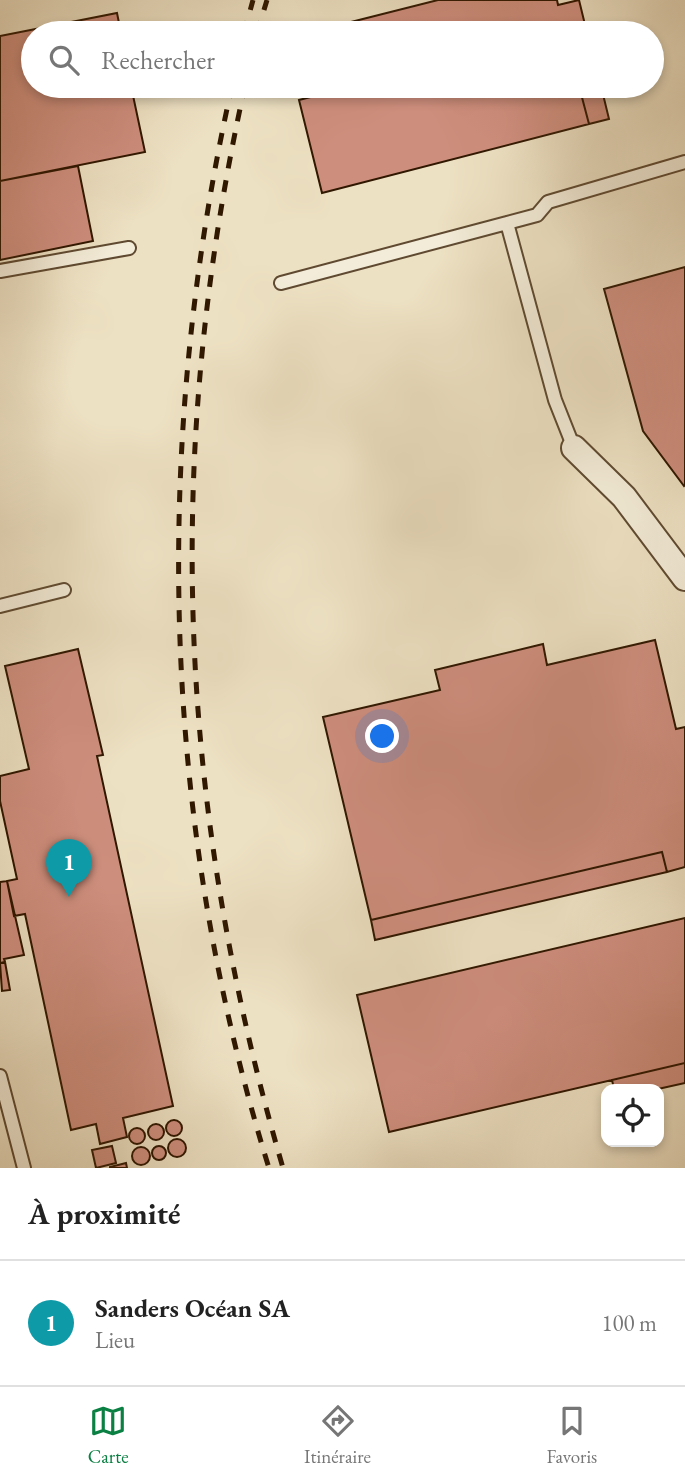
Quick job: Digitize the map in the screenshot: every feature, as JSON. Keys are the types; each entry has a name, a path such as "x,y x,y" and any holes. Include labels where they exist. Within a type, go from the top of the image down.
{"street":[{"path":"574,449 624,497 685,578"}],"lane":[{"path":"281,283 537,215 548,202 685,162"},
{"path":"507,223 555,400 574,449"},
{"path":"0,271 130,248"},
{"path":"0,606 64,590"},
{"path":"0,1076 22,1168"}],"building":[{"path":"438,0 557,0 558,5 579,0 584,21 355,21"},
{"path":"117,13 119,21 76,21"},
{"path":"21,32 21,98 134,98 145,152 0,181 0,36"},
{"path":"582,98 589,124 322,193 299,100"},
{"path":"582,98 604,98 609,119 589,124"},
{"path":"78,166 93,241 0,260 0,181"},
{"path":"685,267 684,486 643,431 604,289"},
{"path":"655,640 676,729 685,727 685,867 667,872 662,852 371,920 323,717 440,690 435,670 543,644 547,665"},
{"path":"78,649 103,755 97,756 173,1106 123,1118 127,1137 100,1144 96,1124 71,1130 25,914 14,916 7,881 17,879 0,801 0,776 29,769 5,666"},
{"path":"662,852 667,872 375,940 371,920"},
{"path":"7,881 24,955 4,959 5,962 0,963 0,882"},
{"path":"685,918 685,1063 389,1132 357,995"},
{"path":"5,962 10,990 2,991 0,963"},
{"path":"685,1063 685,1083 664,1088 664,1084 613,1084 612,1080"},
{"path":"171,1120 177,1120 182,1128 180,1134 171,1136 166,1131 166,1125"},
{"path":"153,1124 159,1124 164,1132 162,1138 153,1140 148,1135 148,1129"},
{"path":"134,1128 140,1128 145,1136 143,1142 134,1144 129,1139 129,1133"},
{"path":"177,1139 183,1142 186,1148 183,1154 177,1157 171,1154 168,1148 171,1142"},
{"path":"112,1146 116,1163 96,1168 92,1150"},
{"path":"159,1146 164,1148 164,1158 159,1160 154,1158 152,1153 154,1148"},
{"path":"141,1147 147,1150 150,1156 147,1162 141,1165 135,1162 132,1156 135,1150"},
{"path":"126,1163 127,1168 110,1168 110,1167"}],"railway":[{"path":"247,21 253,0"},
{"path":"261,21 267,0"},
{"path":"230,98 206,220 189,356 180,493 180,629 188,766 206,901 233,1036 269,1168"},
{"path":"243,98 219,223 201,359 193,495 194,629 203,764 221,898 248,1033 283,1168"}],"place":[{"name":"Sanders Océan SA","path":"69,897"}]}
